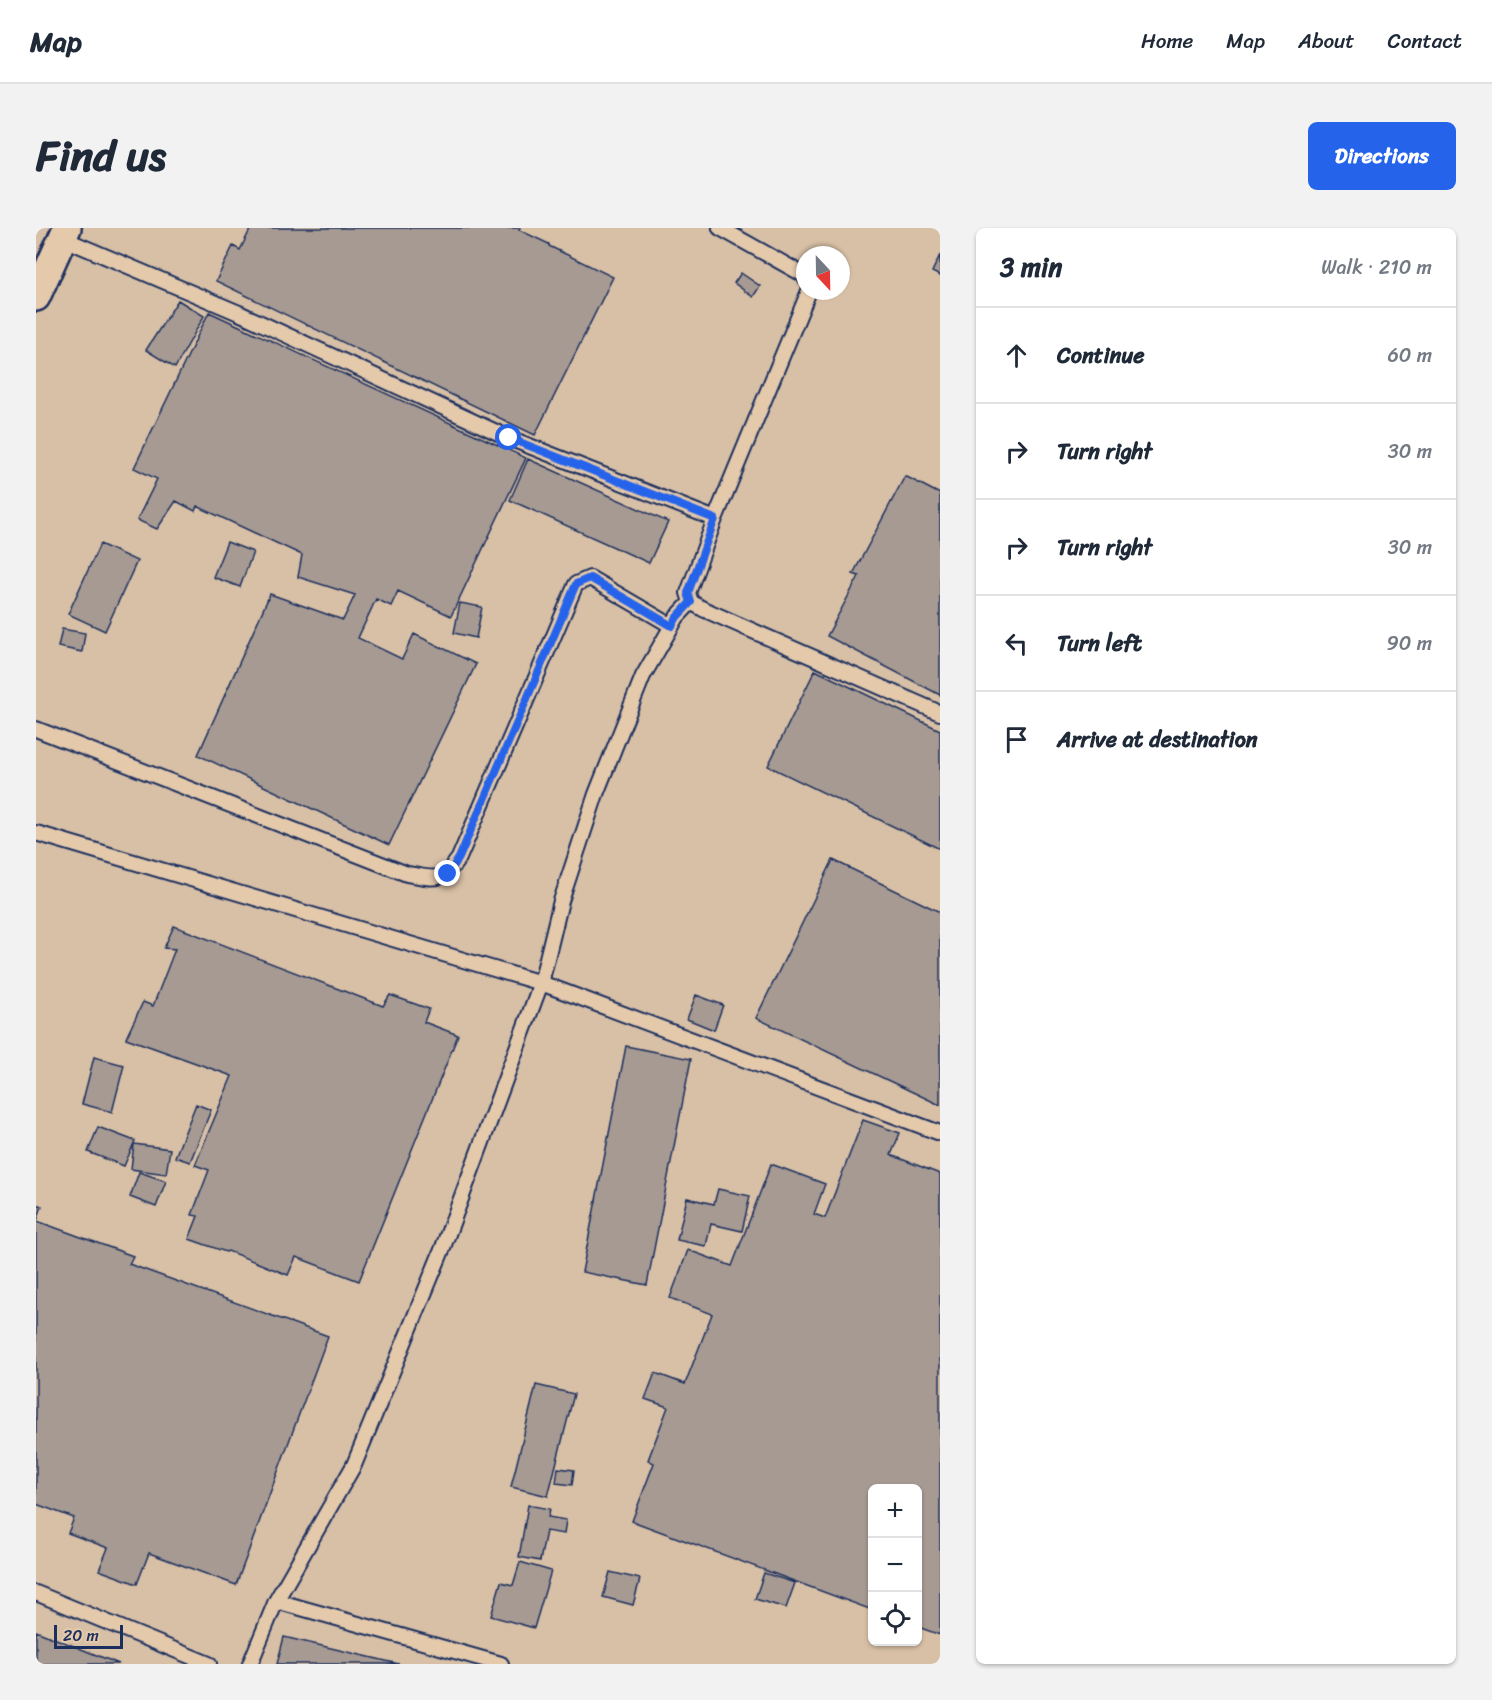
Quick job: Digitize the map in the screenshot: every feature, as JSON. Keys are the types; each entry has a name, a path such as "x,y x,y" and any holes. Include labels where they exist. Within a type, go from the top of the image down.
{"street":[{"path":"36,297 64,233"}],"lane":[{"path":"720,228 796,271"},
{"path":"64,233 509,438 715,519"},
{"path":"805,300 715,519 688,593 691,602 703,609 940,713"},
{"path":"36,729 407,874 435,878 448,874 459,858 576,584 590,578 672,626"},
{"path":"250,1664 276,1601 354,1466 442,1250 541,983 561,901 596,794 643,675 677,617 691,602"},
{"path":"36,833 541,983 940,1133"},
{"path":"36,1593 209,1664"},
{"path":"276,1601 501,1664"}],"building":[{"path":"251,228 520,228 519,230 549,246 613,277 535,435 216,281 233,246 240,250"},
{"path":"940,255 940,276 932,272"},
{"path":"741,273 760,286 753,297 734,283"},
{"path":"178,300 204,316 175,368 146,350"},
{"path":"209,312 526,458 451,616 398,591 391,606 376,599 358,638 402,659 414,634 476,664 389,845 198,755 270,594 343,620 355,595 298,577 302,555 197,506 195,511 176,501 157,529 137,520 157,479 134,468"},
{"path":"528,459 668,522 649,563 510,500"},
{"path":"905,476 940,494 940,695 827,636 859,576 853,574"},
{"path":"227,542 253,552 240,587 213,577"},
{"path":"100,544 137,561 105,631 68,614"},
{"path":"460,603 482,607 476,638 454,633"},
{"path":"62,629 85,633 82,652 58,647"},
{"path":"815,670 940,730 940,849 768,766"},
{"path":"833,860 940,912 940,1105 756,1018"},
{"path":"174,926 383,1006 390,995 429,1009 424,1022 458,1035 359,1281 296,1257 288,1275 228,1251 189,1239 198,1216 192,1215 209,1170 195,1165 232,1076 126,1038 143,1002 153,1006 175,949 164,948"},
{"path":"696,995 723,1005 714,1030 687,1019"},
{"path":"626,1046 691,1059 647,1285 582,1272"},
{"path":"94,1057 124,1065 112,1112 82,1104"},
{"path":"196,1104 211,1110 190,1162 175,1157"},
{"path":"863,1120 900,1133 891,1155 940,1174 940,1635 922,1628 922,1484 868,1484 868,1609 632,1521 654,1463 648,1460 668,1407 645,1399 655,1373 685,1384 712,1314 670,1298 688,1250 732,1266 771,1164 825,1184 814,1214 825,1218"},
{"path":"98,1127 135,1141 124,1166 88,1152"},
{"path":"134,1144 170,1149 166,1174 131,1169"},
{"path":"139,1172 166,1181 156,1207 130,1197"},
{"path":"718,1189 750,1196 742,1231 711,1224 706,1246 677,1240 687,1198 714,1204"},
{"path":"36,1204 42,1206 37,1221 133,1256 129,1264 328,1336 236,1585 149,1553 137,1584 99,1570 108,1548 68,1533 74,1518 36,1504"},
{"path":"536,1385 574,1394 548,1496 511,1487"},
{"path":"558,1468 574,1470 572,1485 556,1483"},
{"path":"528,1505 550,1509 548,1517 566,1520 564,1534 546,1531 540,1561 519,1557"},
{"path":"520,1562 551,1571 534,1628 491,1616 501,1582 513,1585"},
{"path":"610,1572 640,1579 633,1605 603,1597"},
{"path":"764,1573 795,1583 786,1608 755,1599"},
{"path":"36,1631 119,1664 36,1664"},
{"path":"284,1637 399,1664 277,1664"}],"route":[{"path":"448,874 459,858 576,584 590,578 672,626 691,602 688,593 694,572 715,519 509,438"}]}
